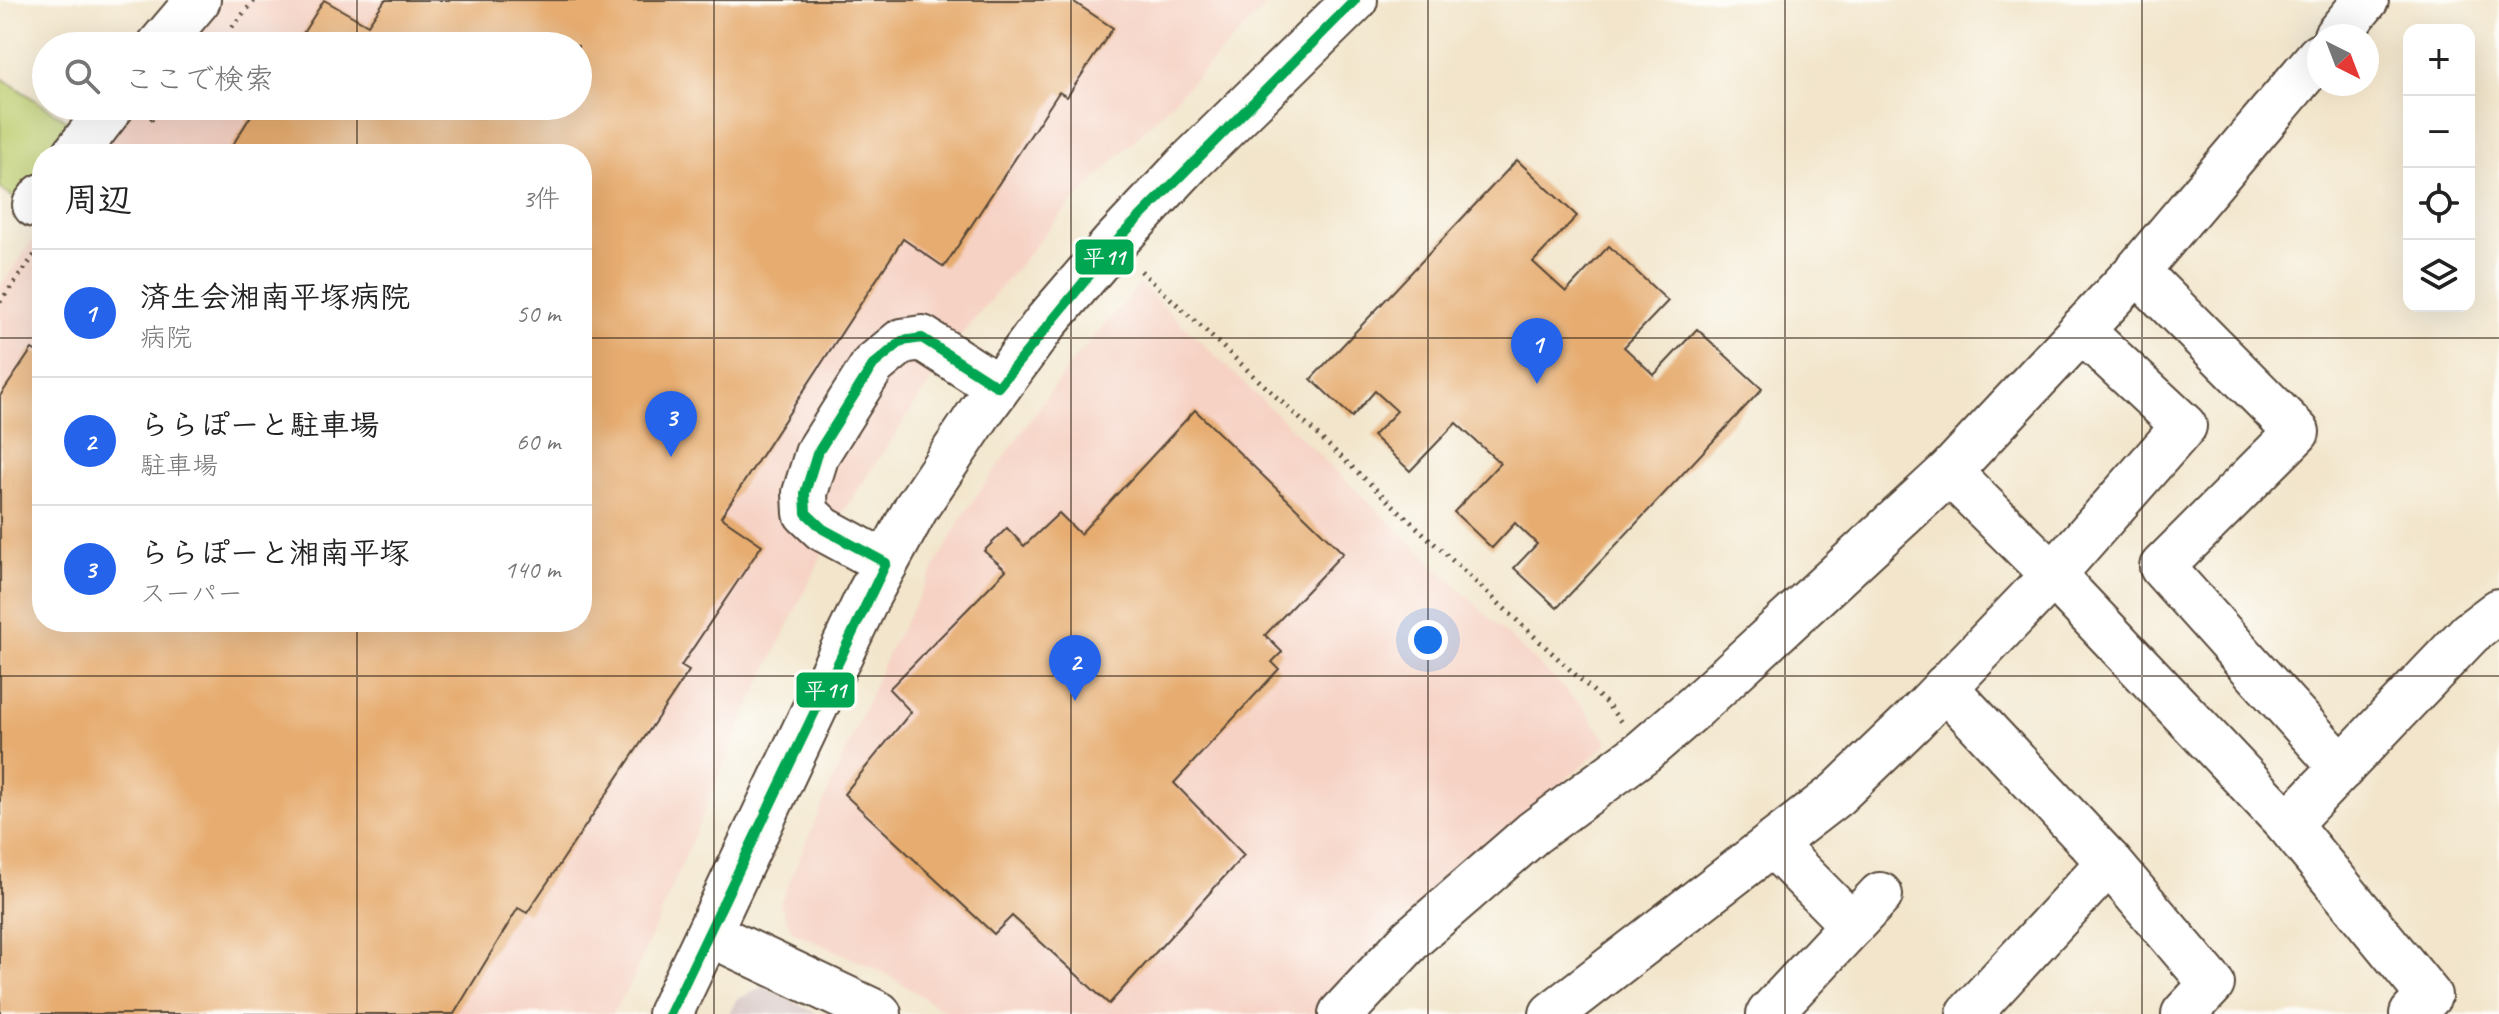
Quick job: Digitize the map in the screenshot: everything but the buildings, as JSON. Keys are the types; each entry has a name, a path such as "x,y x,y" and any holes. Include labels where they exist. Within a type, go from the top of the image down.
{"street":[{"path":"171,32 198,0"},
{"path":"670,1014 886,563 916,508 1046,322 1113,244 1188,164 1355,0"},
{"path":"2346,24 2366,0"},
{"path":"1341,1014 1411,939 1533,833 1644,751 1949,472 2137,271 2307,70"},
{"path":"83,144 101,120"},
{"path":"2137,271 2297,432 2162,567 2342,768"},
{"path":"1552,1014 1837,794 2053,575 2184,426 2081,330"},
{"path":"886,563 823,529 806,513 805,493 817,454 873,365 902,341 922,338 998,387"},
{"path":"1949,472 2053,575 2288,824 2429,996 2412,1014"},
{"path":"2288,824 2470,633 2499,611"},
{"path":"1945,687 2109,862 2212,984 2184,1014"},
{"path":"1769,1014 1866,910 1772,844"},
{"path":"1969,1014 2109,862"},
{"path":"710,934 879,1014"}],"path":[{"path":"227,32 255,0"},
{"path":"0,302 32,232"},
{"path":"1135,265 1607,704 1644,751"}],"shaded area":[{"path":"222,0 1272,0 1057,219 963,333 843,512 747,711 632,981 612,1014 0,1014 0,287 32,241 32,632 592,632 592,144 101,144 119,120 592,120 592,32 194,32"},
{"path":"1140,284 1582,706 1608,743 1377,945 1313,1014 950,1014 886,974 792,931 780,903 889,651 964,514 1068,367"},
{"path":"766,986 818,1014 729,1014 736,1000"}],"green space":[{"path":"0,77 32,98 32,120 66,120 72,124 59,144 32,144 32,184 20,202 0,188"}],"transit line":[{"name":"平11","path":"670,1014 886,563 823,529 806,513 805,493 817,454 873,365 902,341 922,338 998,387 1123,234 1355,0"}],"place":[{"name":"済生会湘南平塚病院","path":"1537,384"},
{"name":"ららぽーと湘南平塚","path":"671,457"},
{"name":"ららぽーと駐車場","path":"1075,701"}]}
